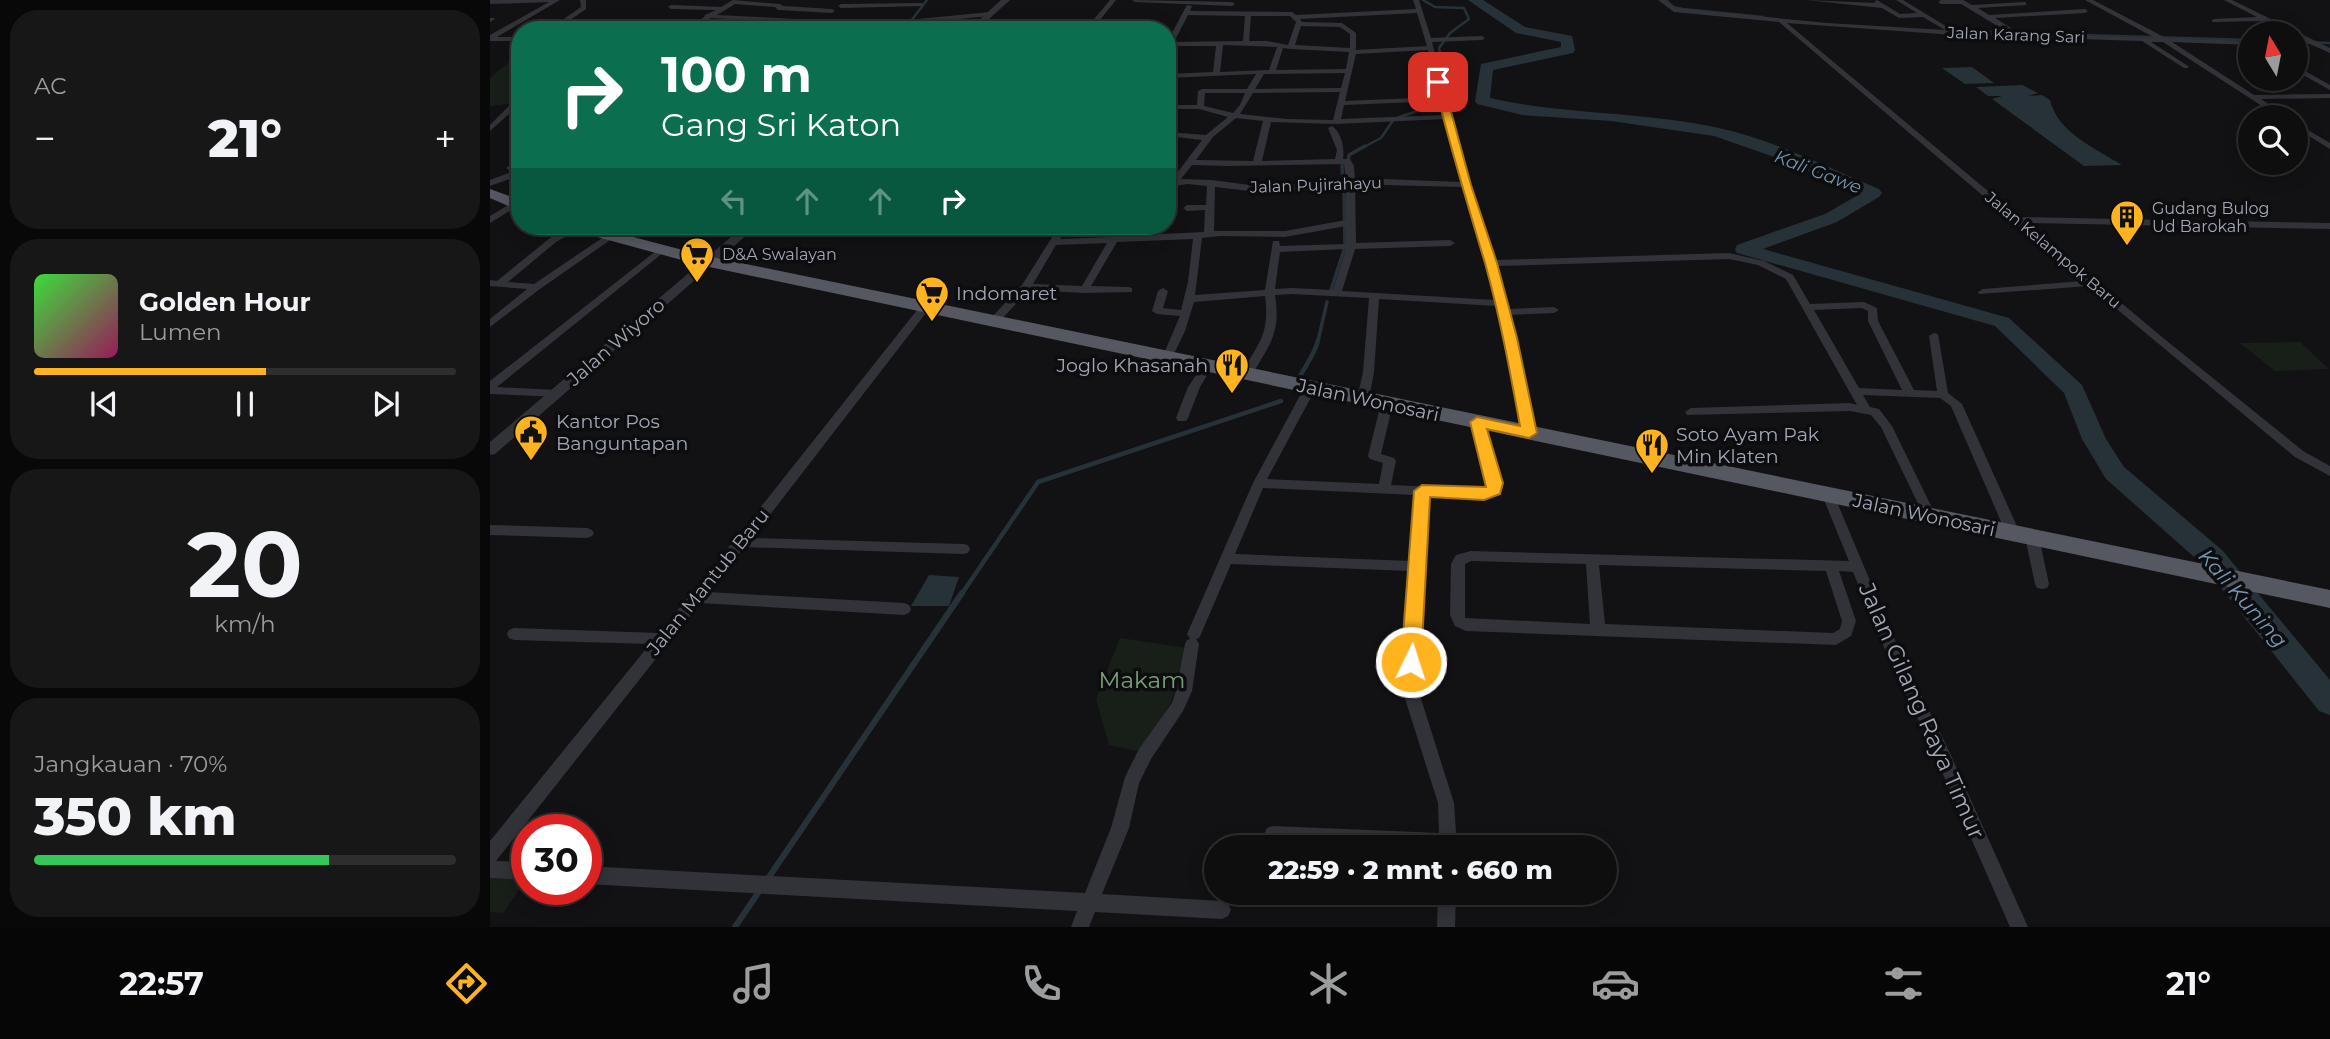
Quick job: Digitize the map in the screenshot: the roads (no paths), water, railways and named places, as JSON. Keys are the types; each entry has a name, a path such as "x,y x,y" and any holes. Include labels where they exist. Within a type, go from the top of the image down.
{"highway":[{"path":"490,192 511,202"},
{"name":"Jalan Wonosari","path":"607,235 710,262 993,322 2330,599"}],"street":[{"path":"496,1 555,0"},
{"path":"519,21 555,0"},
{"path":"564,21 584,8 583,0"},
{"path":"707,16 814,21 850,0"},
{"path":"982,21 1006,0"},
{"path":"1095,21 1114,0"},
{"path":"1135,0 1232,4"},
{"path":"1416,0 1430,44 1465,185 1491,263 1529,433"},
{"name":"Jalan Karang Sari","path":"1661,0 1674,10 1711,11 1786,24 2238,43"},
{"path":"1707,0 1711,11"},
{"path":"1809,0 1883,6"},
{"path":"1809,0 1817,10"},
{"path":"1874,0 1899,16 1924,15"},
{"path":"1899,0 1954,33"},
{"path":"2088,0 2163,40 2265,105"},
{"path":"2227,0 2270,21"},
{"path":"700,21 735,1 781,6 778,8"},
{"path":"1176,32 1193,1"},
{"path":"1941,2 1961,1 2016,34"},
{"path":"841,6 922,3"},
{"path":"911,21 922,3"},
{"path":"1970,7 2025,4"},
{"path":"671,7 723,8"},
{"path":"762,18 778,8 832,11"},
{"path":"1297,21 1419,11"},
{"path":"1987,17 2085,11"},
{"path":"1185,13 1231,17 1282,14 1297,21 1346,27 1353,33 1354,51 1334,125 1341,150 1339,160"},
{"path":"928,21 990,14"},
{"path":"1246,43 1248,14"},
{"path":"1822,18 1826,25"},
{"path":"2214,21 2266,19"},
{"path":"1291,47 1297,21"},
{"name":"Jalan Kelampok Baru","path":"1786,24 2299,454 2326,469"},
{"path":"490,38 511,26"},
{"path":"1209,43 1211,31"},
{"path":"490,38 511,39"},
{"path":"1176,46 1246,43 1354,51 1482,38"},
{"path":"2144,39 2186,67"},
{"path":"2308,40 2330,48"},
{"path":"1216,73 1220,43"},
{"path":"2308,44 2315,44"},
{"path":"1272,71 1281,45"},
{"path":"1176,75 1349,71"},
{"path":"1176,177 1209,138 1242,107 1249,87 1262,72"},
{"path":"2308,75 2330,88"},
{"path":"1200,107 1203,91 1290,83"},
{"path":"1249,87 1343,90"},
{"path":"2253,97 2330,96"},
{"path":"1341,103 1444,99"},
{"path":"1176,107 1200,107 1211,112 1334,125 1387,119 1449,117"},
{"path":"490,129 511,109"},
{"path":"1257,163 1268,118"},
{"path":"2308,133 2330,147"},
{"path":"1176,135 1209,138"},
{"path":"1190,162 1346,161 1350,166 1347,222 1351,247 1332,292"},
{"path":"490,183 511,175"},
{"name":"Jalan Pujirahayu","path":"1176,183 1211,183 1258,189 1384,182 1465,185"},
{"path":"1209,234 1211,183"},
{"path":"1187,208 1211,206"},
{"path":"490,220 511,209"},
{"path":"2020,220 2330,226"},
{"path":"1054,242 1209,234 1276,234 1347,222"},
{"path":"1246,374 1271,331 1273,315 1270,293 1276,234"},
{"path":"495,284 562,235"},
{"name":"Jalan Wiyoro","path":"490,450 741,235"},
{"path":"993,322 1026,287 1058,235"},
{"path":"1084,290 1115,235"},
{"path":"490,324 536,287 611,236"},
{"path":"1167,358 1188,299 1196,265 1198,236"},
{"path":"1276,249 1450,243"},
{"path":"490,389 661,250"},
{"path":"1491,263 1729,256 1777,269 1790,277 1865,408"},
{"path":"1983,292 2092,283"},
{"path":"495,284 536,287"},
{"path":"1026,287 1128,290"},
{"path":"1163,291 1157,311 1184,313"},
{"path":"1188,299 1332,292 1502,308 1554,310"},
{"path":"1363,398 1371,362 1371,315 1374,295"},
{"path":"1807,307 1864,306 1873,310 1873,321 1909,392"},
{"name":"Jalan Mantub Baru","path":"490,855 738,542 816,448 925,307"},
{"path":"1934,336 1943,395"},
{"path":"1182,418 1194,387 1207,366"},
{"path":"1080,927 1120,828 1131,782 1144,754 1178,706 1184,691 1193,639 1300,386"},
{"path":"490,389 556,394"},
{"path":"1856,391 1943,395 1956,404 2023,535 2042,584"},
{"path":"1384,489 1390,461 1374,456 1387,403"},
{"path":"1691,412 1865,408 1875,412 1886,426 1930,516"},
{"path":"1259,483 1484,494 1494,490 1495,483 1477,422"},
{"path":"1422,491 1409,686 1446,803 1448,835"},
{"name":"Jalan Gilang Raya Timur","path":"1828,495 1898,664 1935,738 2019,927"},
{"path":"490,530 587,533"},
{"path":"738,542 963,549"},
{"path":"1227,559 1417,566"},
{"path":"1831,566 1849,621 1846,632 1836,639 1466,625 1460,622 1457,615 1458,564 1461,559 1592,559 1831,566 1858,567"},
{"path":"1592,559 1598,628"},
{"path":"695,597 904,609"},
{"path":"514,634 662,639"},
{"path":"1273,834 1290,835"},
{"path":"490,869 511,870"},
{"path":"602,876 1222,909"},
{"path":"1446,927 1447,905"}],"waterway":[{"path":"911,21 927,0"},
{"path":"1423,0 1435,7 1464,8 1469,19 1450,33 1439,48 1450,96"},
{"name":"Kali Gawe","path":"1474,0 1521,30 1567,39 1568,50 1486,67 1482,101 1522,110 1611,116 1717,132 1786,156 1873,193 1831,218 1744,249 2002,322 2074,390 2094,439 2115,473 2212,557 2330,702"},
{"path":"1666,0 1673,7 1683,9 1763,17"},
{"path":"1986,32 2238,40"},
{"path":"2308,42 2330,43"},
{"path":"1362,148 1381,138 1394,119 1443,102"},
{"path":"1348,162 1349,155 1365,146"},
{"path":"1342,165 1343,184"},
{"path":"1344,192 1345,244"},
{"path":"1331,290 1344,250"},
{"path":"1318,341 1327,302"},
{"path":"1297,382 1318,340"},
{"path":"961,595 1038,482 1281,401"},
{"path":"767,880 962,593"},
{"path":"735,927 760,890"}],"place":[{"name":"Gudang Bulog Ud Barokah","path":"2127,247"},
{"name":"D&A Swalayan","path":"697,284"},
{"name":"Indomaret","path":"932,323"},
{"name":"Joglo Khasanah","path":"1232,395"},
{"name":"Kantor Pos Banguntapan","path":"531,462"},
{"name":"Soto Ayam Pak Min Klaten","path":"1652,475"}],"water label":[{"name":"Kali Kuning","path":"2243,598"}],"park label":[{"name":"Makam","path":"1142,680"}]}
